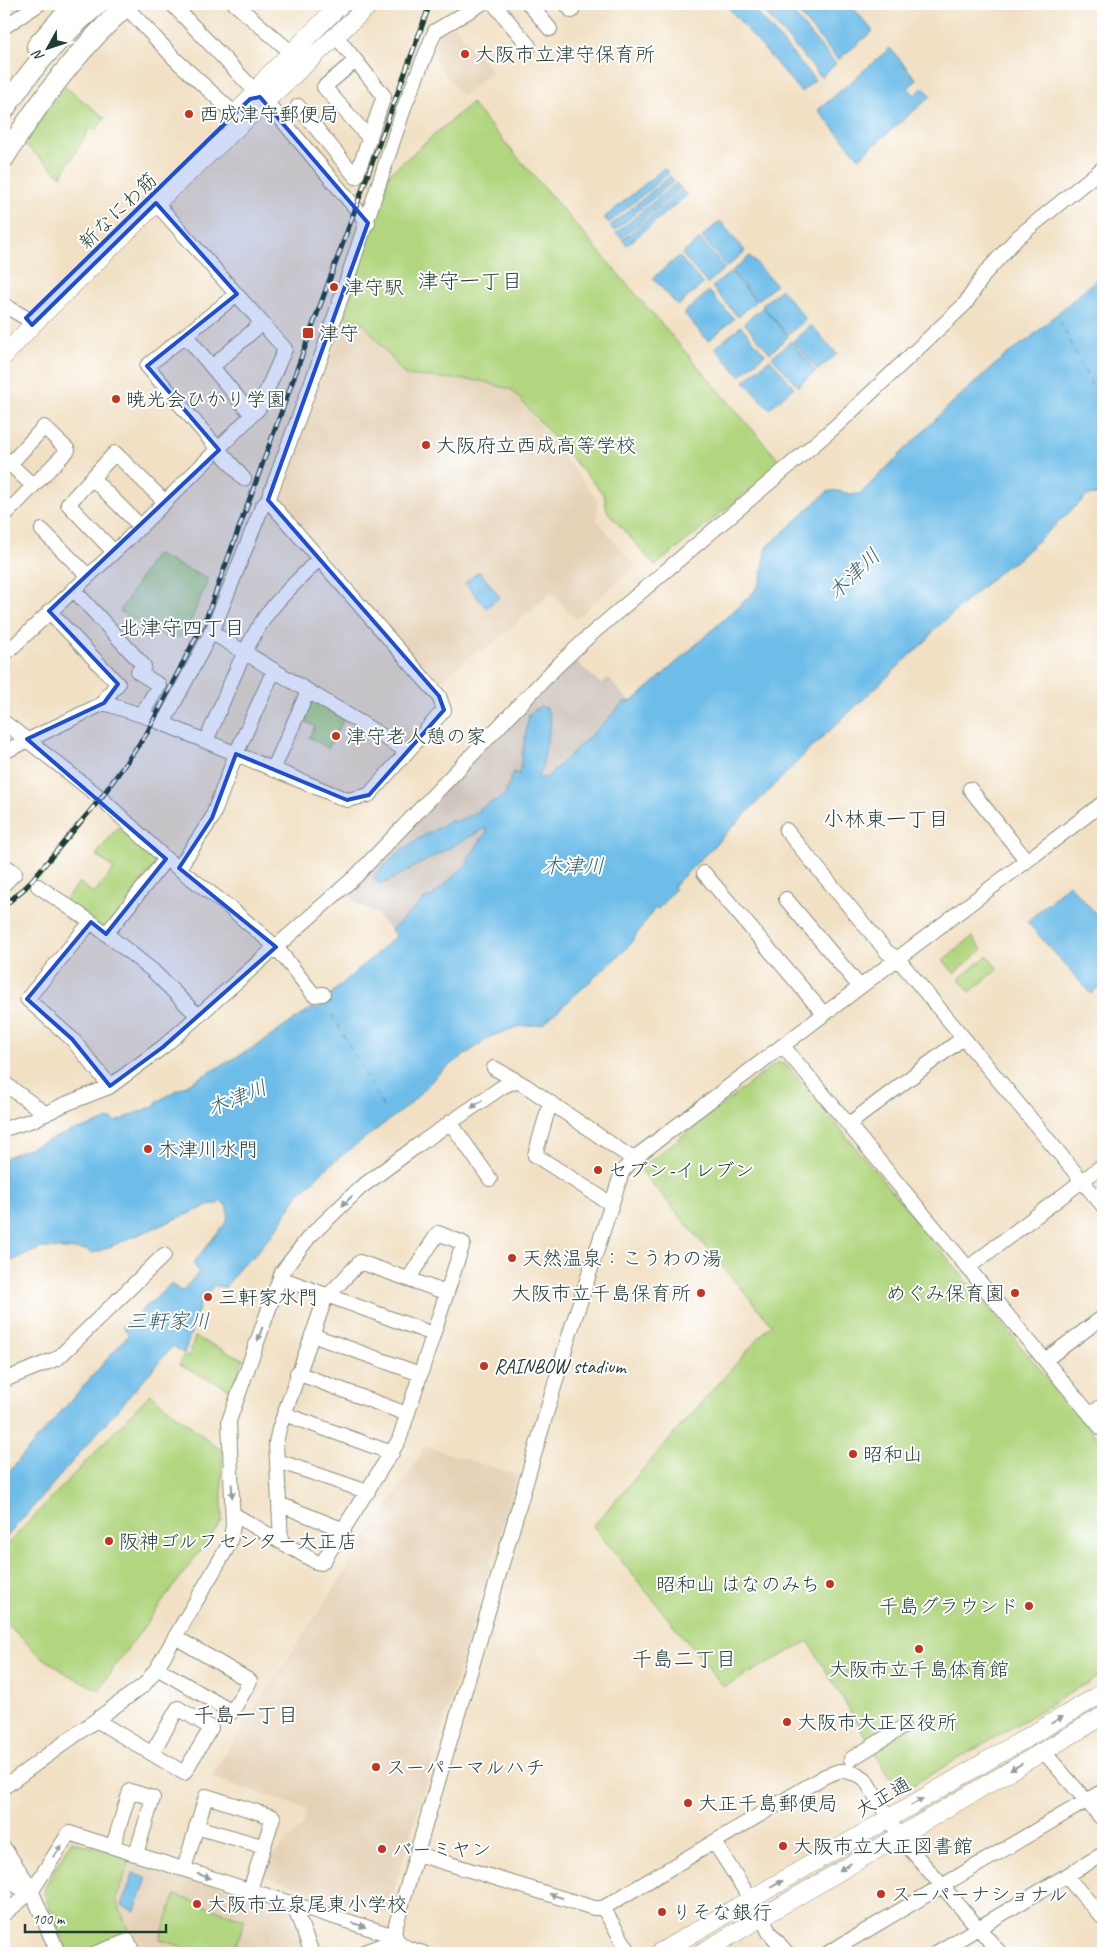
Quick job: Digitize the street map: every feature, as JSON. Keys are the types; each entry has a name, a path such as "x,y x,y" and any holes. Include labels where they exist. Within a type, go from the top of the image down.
{"highway":[{"path":"4,86 45,36 77,4"},
{"path":"4,110 41,60 62,37 98,4"},
{"path":"4,134 33,89 50,68 93,24 127,5"},
{"path":"4,158 57,79 101,30 127,5"}],"main road":[{"path":"258,99 267,77 341,4"},
{"name":"新なにわ筋","path":"4,340 29,322 156,203 258,99 356,4"},
{"path":"258,99 336,36 370,4"},
{"name":"新なにわ筋","path":"4,356 29,322 149,196 235,114 258,99"},
{"name":"大正通","path":"659,1953 1103,1693"},
{"name":"大正通","path":"701,1953 1103,1716"}],"street":[{"path":"4,27 39,4"},
{"path":"172,4 258,99 297,136 368,222"},
{"path":"235,4 292,53"},
{"path":"163,724 211,632 262,507 268,500 323,352 368,222 405,105 435,32 481,4"},
{"path":"494,4 530,46"},
{"path":"529,4 550,29"},
{"path":"4,168 43,100 59,77 127,5 177,61 235,114"},
{"path":"298,106 356,176 384,96 336,36"},
{"path":"356,61 324,87 370,139"},
{"path":"4,1129 33,1120 110,1086 163,1047 356,876 581,643 837,425 965,304 986,272 1018,237 1103,168"},
{"path":"4,655 141,527 259,408 285,349 156,203"},
{"path":"237,294 147,366 244,479"},
{"path":"4,306 29,322"},
{"path":"212,367 262,324"},
{"path":"186,336 252,415"},
{"path":"4,516 68,450 44,427 7,460 33,486"},
{"path":"114,552 68,504 115,453 166,502"},
{"path":"92,478 141,527"},
{"path":"104,703 142,714 347,800 369,795 444,710 439,696 268,500"},
{"path":"42,530 88,576"},
{"path":"206,741 238,670 244,652 264,618 319,558"},
{"path":"74,589 144,666 138,672 159,685 142,714"},
{"path":"4,752 27,739 104,703 108,695 118,684 49,612"},
{"path":"211,632 407,751"},
{"path":"179,868 212,818 236,754 274,670"},
{"path":"273,770 308,691"},
{"path":"4,722 101,798 166,859 276,947 314,995 323,994"},
{"path":"970,789 1027,861"},
{"path":"399,1948 394,1931 555,1383 610,1204 622,1172 633,1159 1103,804"},
{"path":"786,830 887,952 898,959 1103,1206"},
{"path":"106,934 166,859"},
{"path":"4,865 15,873 4,884"},
{"path":"704,873 824,1014"},
{"path":"38,886 91,922 152,970 198,1016"},
{"path":"786,899 860,987"},
{"path":"91,922 27,999 72,1039 110,1086"},
{"path":"848,1124 963,1038"},
{"path":"783,1046 1103,1430"},
{"path":"494,1068 520,1082 633,1159"},
{"path":"4,1787 137,1691 152,1676 226,1548 234,1525 229,1422 286,1265 309,1237 360,1188 502,1086 520,1082"},
{"path":"4,1083 46,1114"},
{"path":"550,1103 535,1155 610,1204"},
{"path":"450,1122 490,1179"},
{"path":"968,1267 1103,1166"},
{"path":"233,1514 316,1562 321,1563 324,1560 399,1440 463,1243 438,1233 410,1278"},
{"path":"4,1380 58,1358 164,1255"},
{"path":"281,1542 276,1443 297,1373 328,1295 360,1262 410,1278 447,1293"},
{"path":"280,1278 433,1334"},
{"path":"1045,1360 1103,1317"},
{"path":"312,1335 420,1374"},
{"path":"297,1373 407,1414"},
{"path":"1090,1415 1103,1405"},
{"path":"284,1414 392,1453"},
{"path":"278,1460 368,1492"},
{"path":"279,1504 344,1530"},
{"path":"157,1668 232,1712 246,1689 250,1681 174,1637"},
{"path":"96,1720 184,1772 212,1728 178,1708 152,1753"},
{"path":"851,1759 903,1727"},
{"path":"1043,1751 1103,1820"},
{"path":"417,1854 594,1908 603,1908 826,1776 840,1771 853,1772 864,1779 899,1836 1000,1953"},
{"path":"112,1846 130,1791 153,1798 136,1854"},
{"path":"828,1953 1103,1791"},
{"path":"184,1870 206,1796 273,1817 262,1846 250,1890"},
{"path":"196,1827 262,1846"},
{"path":"4,1914 31,1892 69,1833 388,1934 399,1948"},
{"path":"714,1842 762,1917 769,1932 787,1953"},
{"path":"4,1848 29,1885 58,1953"},
{"path":"936,1953 1103,1854"},
{"path":"4,1865 18,1886 31,1892"},
{"path":"1066,1876 1103,1918"},
{"path":"293,1904 312,1953"},
{"path":"603,1908 630,1953"},
{"path":"96,1953 128,1941 133,1953"},
{"path":"361,1953 388,1943 399,1948 407,1948 423,1953"}],"highlighted area":[{"path":"260,97 368,223 268,500 439,696 444,710 369,795 347,800 236,754 212,818 179,868 276,947 163,1047 110,1086 72,1039 27,999 91,922 106,934 166,859 27,739 104,703 118,684 49,611 219,450 147,366 237,294 156,203 32,325 26,318 250,99"}],"shaded area":[{"path":"454,26 492,71 462,96 431,56 439,34"},
{"name":"大阪府立西成高等学校","path":"345,316 365,325 405,375 482,381 512,390 597,499 597,520 635,566 576,619 551,593 483,652 478,649 439,682 432,681 277,502"},
{"path":"572,658 601,684 608,678 629,701 625,702 546,778 513,773 505,795 479,809 487,832 469,857 469,863 391,930 375,913 357,904 346,891"},
{"path":"424,1446 517,1475 387,1914 262,1876 265,1865 302,1826 307,1809 210,1777 412,1469"},
{"name":"大阪市立泉尾東小学校","path":"131,1857 289,1908 306,1953 137,1953 116,1900"}],"green space":[{"path":"64,86 105,118 95,130 90,128 61,176 25,145 43,115"},
{"path":"471,103 782,464 655,566 607,511 604,495 512,390 482,381 405,375 365,325 345,316 389,174"},
{"path":"155,554 208,579 185,635 168,639 120,611"},
{"path":"309,694 344,719 328,748 309,737 315,727 298,717"},
{"path":"118,827 155,860 155,864 106,930 65,900 79,882 94,894 114,869 96,855"},
{"path":"972,937 982,950 954,973 943,960"},
{"path":"987,956 998,969 970,992 959,979"},
{"path":"776,1063 786,1064 1103,1445 1103,1674 911,1786 891,1779 808,1641 724,1687 593,1526 771,1324 640,1169"},
{"path":"195,1337 243,1359 232,1390 179,1365 183,1356 189,1357"},
{"name":"阪神ゴルフセンター大正店","path":"150,1394 222,1451 222,1521 99,1690 67,1674 39,1655 4,1621 4,1548"},
{"path":"71,1841 131,1857 116,1899 130,1935 83,1953 67,1953 44,1893 44,1888"},
{"path":"175,1895 245,1920 233,1953 199,1953 160,1939"}],"water":[{"path":"725,4 750,4 815,80 801,92"},
{"path":"758,4 785,4 836,64 821,77"},
{"path":"791,4 850,4 873,31 838,60"},
{"path":"890,48 917,80 908,88 915,95 923,87 931,96 859,158 818,110"},
{"path":"664,168 669,173 609,223 604,218"},
{"path":"670,176 674,181 614,231 610,226"},
{"path":"676,183 681,188 621,238 616,233"},
{"path":"682,190 687,195 627,245 622,240"},
{"path":"720,221 745,251 727,267 702,237"},
{"path":"700,239 725,268 707,284 682,254"},
{"path":"679,256 703,284 678,306 653,278"},
{"path":"750,256 776,285 757,301 732,271"},
{"path":"731,272 756,301 738,317 712,287"},
{"name":"木津川","path":"1103,273 1103,494 1087,496 1016,561 1006,566 933,631 929,638 811,748 673,887 675,889 658,909 655,908 628,947 543,1024 517,1027 490,1037 438,1074 409,1105 322,1172 298,1195 280,1225 253,1257 242,1264 225,1288 214,1285 201,1302 184,1354 173,1346 4,1540 4,1477 129,1334 122,1327 171,1283 180,1291 199,1272 193,1263 227,1221 228,1211 226,1205 219,1201 218,1204 212,1204 97,1252 90,1253 87,1250 42,1248 4,1264 4,1158 77,1129 79,1130 109,1119 113,1119 115,1122 156,1105 156,1102 258,1045 313,1007 316,1010 326,1002 325,999 396,936 391,930 468,863 468,857 487,832 486,828 385,883 378,883 373,876 400,851 415,843 415,841 452,820 455,822 479,811 478,809 505,795 513,772 519,774 529,715 540,706 547,708 551,721 541,773 539,773 538,778 546,778 620,705 632,701 639,696 752,594 760,583 767,547 827,492 861,493 952,403 1006,355 1029,339"},
{"path":"781,289 806,319 788,335 762,305"},
{"path":"709,291 734,319 708,341 684,313"},
{"path":"763,307 788,337 770,353 744,323"},
{"path":"811,325 837,354 818,370 793,341"},
{"path":"741,326 765,354 740,376 715,348"},
{"path":"791,341 816,371 798,386 772,357"},
{"path":"770,359 794,387 769,409 744,381"},
{"path":"479,571 500,597 486,608 465,583"},
{"path":"1069,884 1103,922 1103,983 1091,994 1027,922"},
{"path":"133,1873 147,1878 135,1911 122,1906"}],"ferry route":[{"path":"1060,321 1103,409"},
{"path":"332,1015 385,1110"}],"railway":[{"path":"4,906 26,887 101,798 147,733 207,616 430,4"}],"place":[{"name":"大阪市立津守保育所","path":"465,54"},
{"name":"西成津守郵便局","path":"189,114"},
{"name":"津守駅","path":"334,287"},
{"name":"津守","path":"308,333"},
{"name":"暁光会ひかり学園","path":"116,399"},
{"name":"大阪府立西成高等学校","path":"426,445"},
{"name":"津守老人憩の家","path":"336,736"},
{"name":"木津川水門","path":"148,1149"},
{"name":"セブン-イレブン","path":"598,1170"},
{"name":"天然温泉：こうわの湯","path":"512,1258"},
{"name":"大阪市立千島保育所","path":"701,1293"},
{"name":"めぐみ保育園","path":"1015,1293"},
{"name":"三軒家水門","path":"208,1297"},
{"name":"RAINBOW stadium","path":"484,1366"},
{"name":"昭和山","path":"853,1454"},
{"name":"阪神ゴルフセンター大正店","path":"109,1541"},
{"name":"昭和山 はなのみち","path":"830,1584"},
{"name":"千島グラウンド","path":"1029,1606"},
{"name":"大阪市立千島体育館","path":"919,1649"},
{"name":"大阪市大正区役所","path":"787,1722"},
{"name":"スーパーマルハチ","path":"376,1767"},
{"name":"大正千島郵便局","path":"688,1803"},
{"name":"大阪市立大正図書館","path":"783,1846"},
{"name":"バーミヤン","path":"382,1849"},
{"name":"スーパーナショナル","path":"881,1894"},
{"name":"大阪市立泉尾東小学校","path":"197,1904"},
{"name":"りそな銀行","path":"662,1912"}],"district":[{"name":"津守一丁目","path":"470,281"},
{"name":"北津守四丁目","path":"182,628"},
{"name":"小林東一丁目","path":"886,819"},
{"name":"千島二丁目","path":"684,1659"},
{"name":"千島一丁目","path":"246,1715"}],"water label":[{"name":"三軒家川","path":"168,1321"}]}
